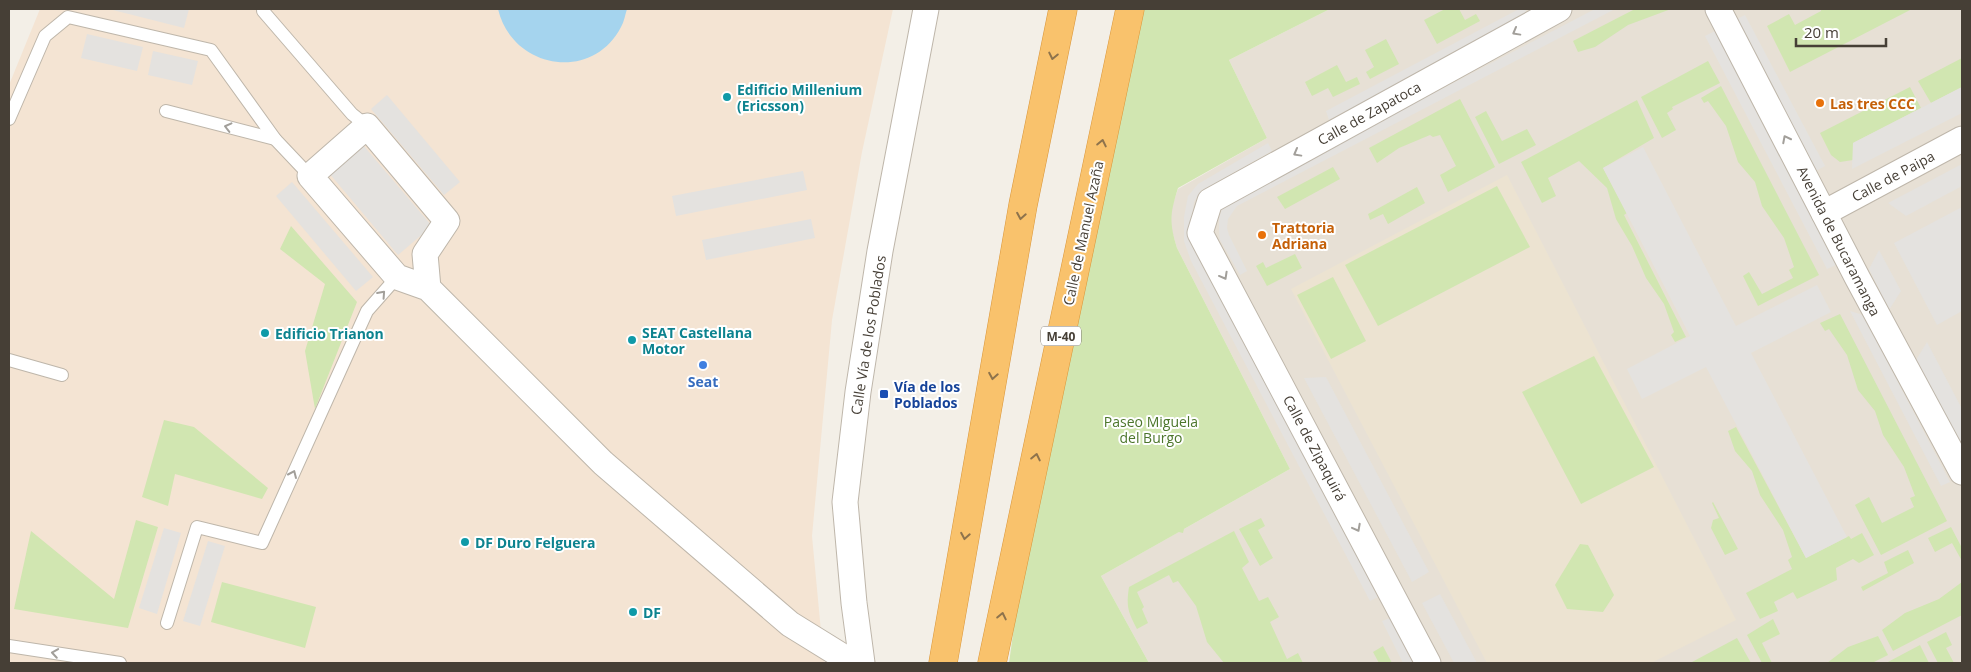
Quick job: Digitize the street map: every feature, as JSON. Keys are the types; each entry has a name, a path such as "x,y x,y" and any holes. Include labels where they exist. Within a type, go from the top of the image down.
{"highway":[{"path":"943,663 1022,204 1063,9"},
{"name":"Calle de Manuel Azaña","path":"992,663 1130,9"}],"street":[{"name":"Calle Vía de los Poblados","path":"862,663 854,603 845,502 858,392 880,251 926,9"},
{"name":"Calle de Zapatoca","path":"1200,233 1210,201 1559,9"},
{"name":"Avenida de Bucaramanga","path":"1718,9 1858,279 1962,472"},
{"path":"428,288 425,254 448,221 367,126 310,176 397,277 428,288 603,463 790,624 853,663"},
{"name":"Calle de Paipa","path":"1824,213 1962,139"},
{"name":"Calle de Zipaquirá","path":"1200,233 1241,307 1428,663"}],"lane":[{"path":"263,12 352,114 367,126"},
{"path":"9,119 45,36 68,17 211,50 276,139 310,176"},
{"path":"166,111 276,139"},
{"path":"167,623 198,527 262,542 367,311 397,277"},
{"path":"9,360 62,375"},
{"path":"9,646 120,663"}],"shaded area":[{"path":"40,9 893,9 862,152 832,320 812,536 824,663 9,663 9,85"},
{"path":"109,9 189,9 184,28"},
{"path":"1330,9 1962,9 1962,663 1149,663 1101,576 1290,469 1177,248 1171,228 1171,209 1178,189 1267,138 1229,60"},
{"path":"1519,9 1525,9 1528,16 1329,120 1326,111"},
{"path":"1595,9 1615,9 1237,206 1228,219 1227,228 1247,271 1240,275 1220,240 1219,218 1223,206 1238,195"},
{"path":"1745,15 1825,166 1816,171 1737,19"},
{"path":"1715,31 1836,265 1827,269 1705,36"},
{"path":"87,34 143,47 137,71 81,58"},
{"path":"153,51 198,61 192,85 148,75"},
{"path":"1962,87 1962,113 1852,169 1853,143"},
{"path":"387,95 460,182 444,195 371,109"},
{"path":"1268,143 1272,151 1201,191 1194,202 1192,217 1201,257 1378,597 1370,601 1191,261 1184,241 1184,217 1188,196 1198,184"},
{"path":"363,145 432,226 398,255 329,173"},
{"path":"1643,147 1736,326 1817,285 1831,312 1751,353 1847,537 1806,558 1706,367 1642,399 1627,369 1690,336 1603,168"},
{"path":"1962,164 1962,186 1906,216 1888,203"},
{"path":"803,171 807,190 676,216 672,196"},
{"path":"1507,175 1736,620 1651,663 1487,663 1291,289"},
{"path":"292,182 373,277 356,291 276,196"},
{"path":"1962,207 1962,311 1937,325 1894,243"},
{"path":"811,219 815,238 706,260 702,240"},
{"path":"1879,250 1901,291 1889,310 1869,269"},
{"path":"1850,311 1863,315 1950,482 1941,486"},
{"path":"1927,342 1962,409 1962,447 1916,360"},
{"path":"1326,377 1429,572 1412,582 1304,378"},
{"path":"164,528 181,533 157,614 139,608"},
{"path":"208,541 225,546 200,626 183,621"},
{"path":"1440,594 1477,663 1454,663 1422,603"},
{"path":"1390,618 1413,663 1403,663 1382,621"}],"green space":[{"name":"Paseo Miguela del Burgo","path":"1124,9 1330,9 1229,60 1267,138 1178,188 1172,212 1172,224 1177,248 1290,469 1184,529 1183,533 1179,532 1101,576 1149,663 1009,663 1017,605"},
{"path":"1445,9 1459,9 1465,20 1476,14 1480,21 1437,44 1424,20"},
{"path":"1635,9 1671,9 1628,25 1595,47 1578,52 1573,41"},
{"path":"1821,9 1912,9 1790,72 1767,26 1789,14 1795,25 1821,11"},
{"path":"1386,39 1399,64 1370,79 1366,72 1374,67 1365,50"},
{"path":"1962,58 1962,87 1931,103 1918,81"},
{"path":"1708,61 1720,83 1672,107 1673,109 1667,113 1676,130 1662,138 1641,97"},
{"path":"1337,65 1346,82 1357,77 1360,84 1333,97 1328,88 1312,96 1305,82"},
{"path":"1721,86 1819,275 1758,306 1743,276 1749,272 1762,294 1793,278 1789,270 1794,267 1784,238 1762,206 1755,182 1738,162 1726,126 1708,101 1704,103 1701,98"},
{"path":"1910,87 1921,108 1853,143 1853,160 1840,162 1831,155 1820,133"},
{"path":"1460,99 1495,167 1448,192 1440,175 1456,166 1440,135 1433,137 1430,135 1399,148 1377,163 1369,148"},
{"path":"1637,100 1654,138 1603,168 1627,213 1624,215 1686,337 1675,342 1671,335 1674,332 1664,304 1646,278 1632,246 1616,219 1607,188 1579,161 1548,178 1556,196 1542,203 1521,162"},
{"path":"1486,111 1502,141 1527,129 1536,145 1499,164 1475,117"},
{"path":"1333,167 1340,179 1285,209 1277,197"},
{"path":"1497,186 1530,247 1378,326 1345,265"},
{"path":"1417,187 1425,203 1388,224 1383,214 1370,220 1368,214"},
{"path":"291,226 357,302 315,409 305,351 325,284 280,249"},
{"path":"1295,254 1302,268 1267,286 1256,266 1263,262 1266,268"},
{"path":"1333,277 1366,341 1331,359 1297,295"},
{"path":"1840,314 1947,521 1881,555 1855,505 1869,497 1882,523 1914,507 1910,498 1915,496 1904,467 1883,435 1875,411 1858,390 1847,355 1829,329 1825,331 1820,323"},
{"path":"1594,356 1654,467 1581,504 1522,392"},
{"path":"164,420 194,427 268,488 262,499 175,474 168,506 142,497"},
{"path":"1736,427 1806,558 1849,536 1851,539 1862,533 1874,555 1859,563 1853,559 1836,568 1837,580 1797,599 1793,592 1774,602 1778,611 1760,619 1746,593 1792,569 1788,560 1792,557 1783,530 1760,495 1752,471 1735,451 1728,431"},
{"path":"1713,502 1738,549 1725,555 1711,528 1713,520 1719,518"},
{"path":"1261,518 1265,526 1258,530 1273,558 1260,566 1239,529"},
{"path":"136,520 158,527 128,628 14,609 31,531 114,599"},
{"path":"1951,527 1962,548 1962,561 1952,543 1935,552 1928,538"},
{"path":"1234,531 1249,562 1242,568 1259,601 1268,597 1279,617 1270,622 1287,659 1298,653 1303,663 1224,663 1207,642 1196,606 1178,581 1173,583 1169,575 1137,592 1144,607 1142,609 1148,623 1137,629 1128,609 1129,587"},
{"path":"1580,544 1588,545 1614,595 1603,612 1567,609 1555,585"},
{"path":"1908,550 1914,563 1863,591 1861,587 1888,573 1884,562"},
{"path":"222,582 316,607 305,648 211,622"},
{"path":"1962,582 1962,615 1893,651 1882,630 1905,613 1939,599"},
{"path":"1773,619 1780,634 1762,643 1772,663 1762,663 1747,635"},
{"path":"1946,632 1952,645 1946,648 1954,663 1938,663 1927,642"},
{"path":"1878,636 1888,655 1872,663 1827,663 1848,647"},
{"path":"1737,638 1751,663 1692,663 1692,662"},
{"path":"1920,645 1929,663 1886,663"},
{"path":"1383,646 1392,663 1379,663 1373,652"}],"water":[{"path":"498,9 627,9 621,27 608,45 592,56 573,62 554,62 535,56 519,45 506,29"}],"place":[{"name":"Edificio Millenium (Ericsson)","path":"727,97"},
{"name":"Las tres CCC","path":"1820,103"},
{"name":"Trattoria Adriana","path":"1262,235"},
{"name":"Edificio Trianon","path":"265,333"},
{"name":"SEAT Castellana Motor","path":"632,340"},
{"name":"Seat","path":"703,365"},
{"name":"Vía de los Poblados","path":"884,394"},
{"name":"DF Duro Felguera","path":"465,542"},
{"name":"DF","path":"633,612"}]}
